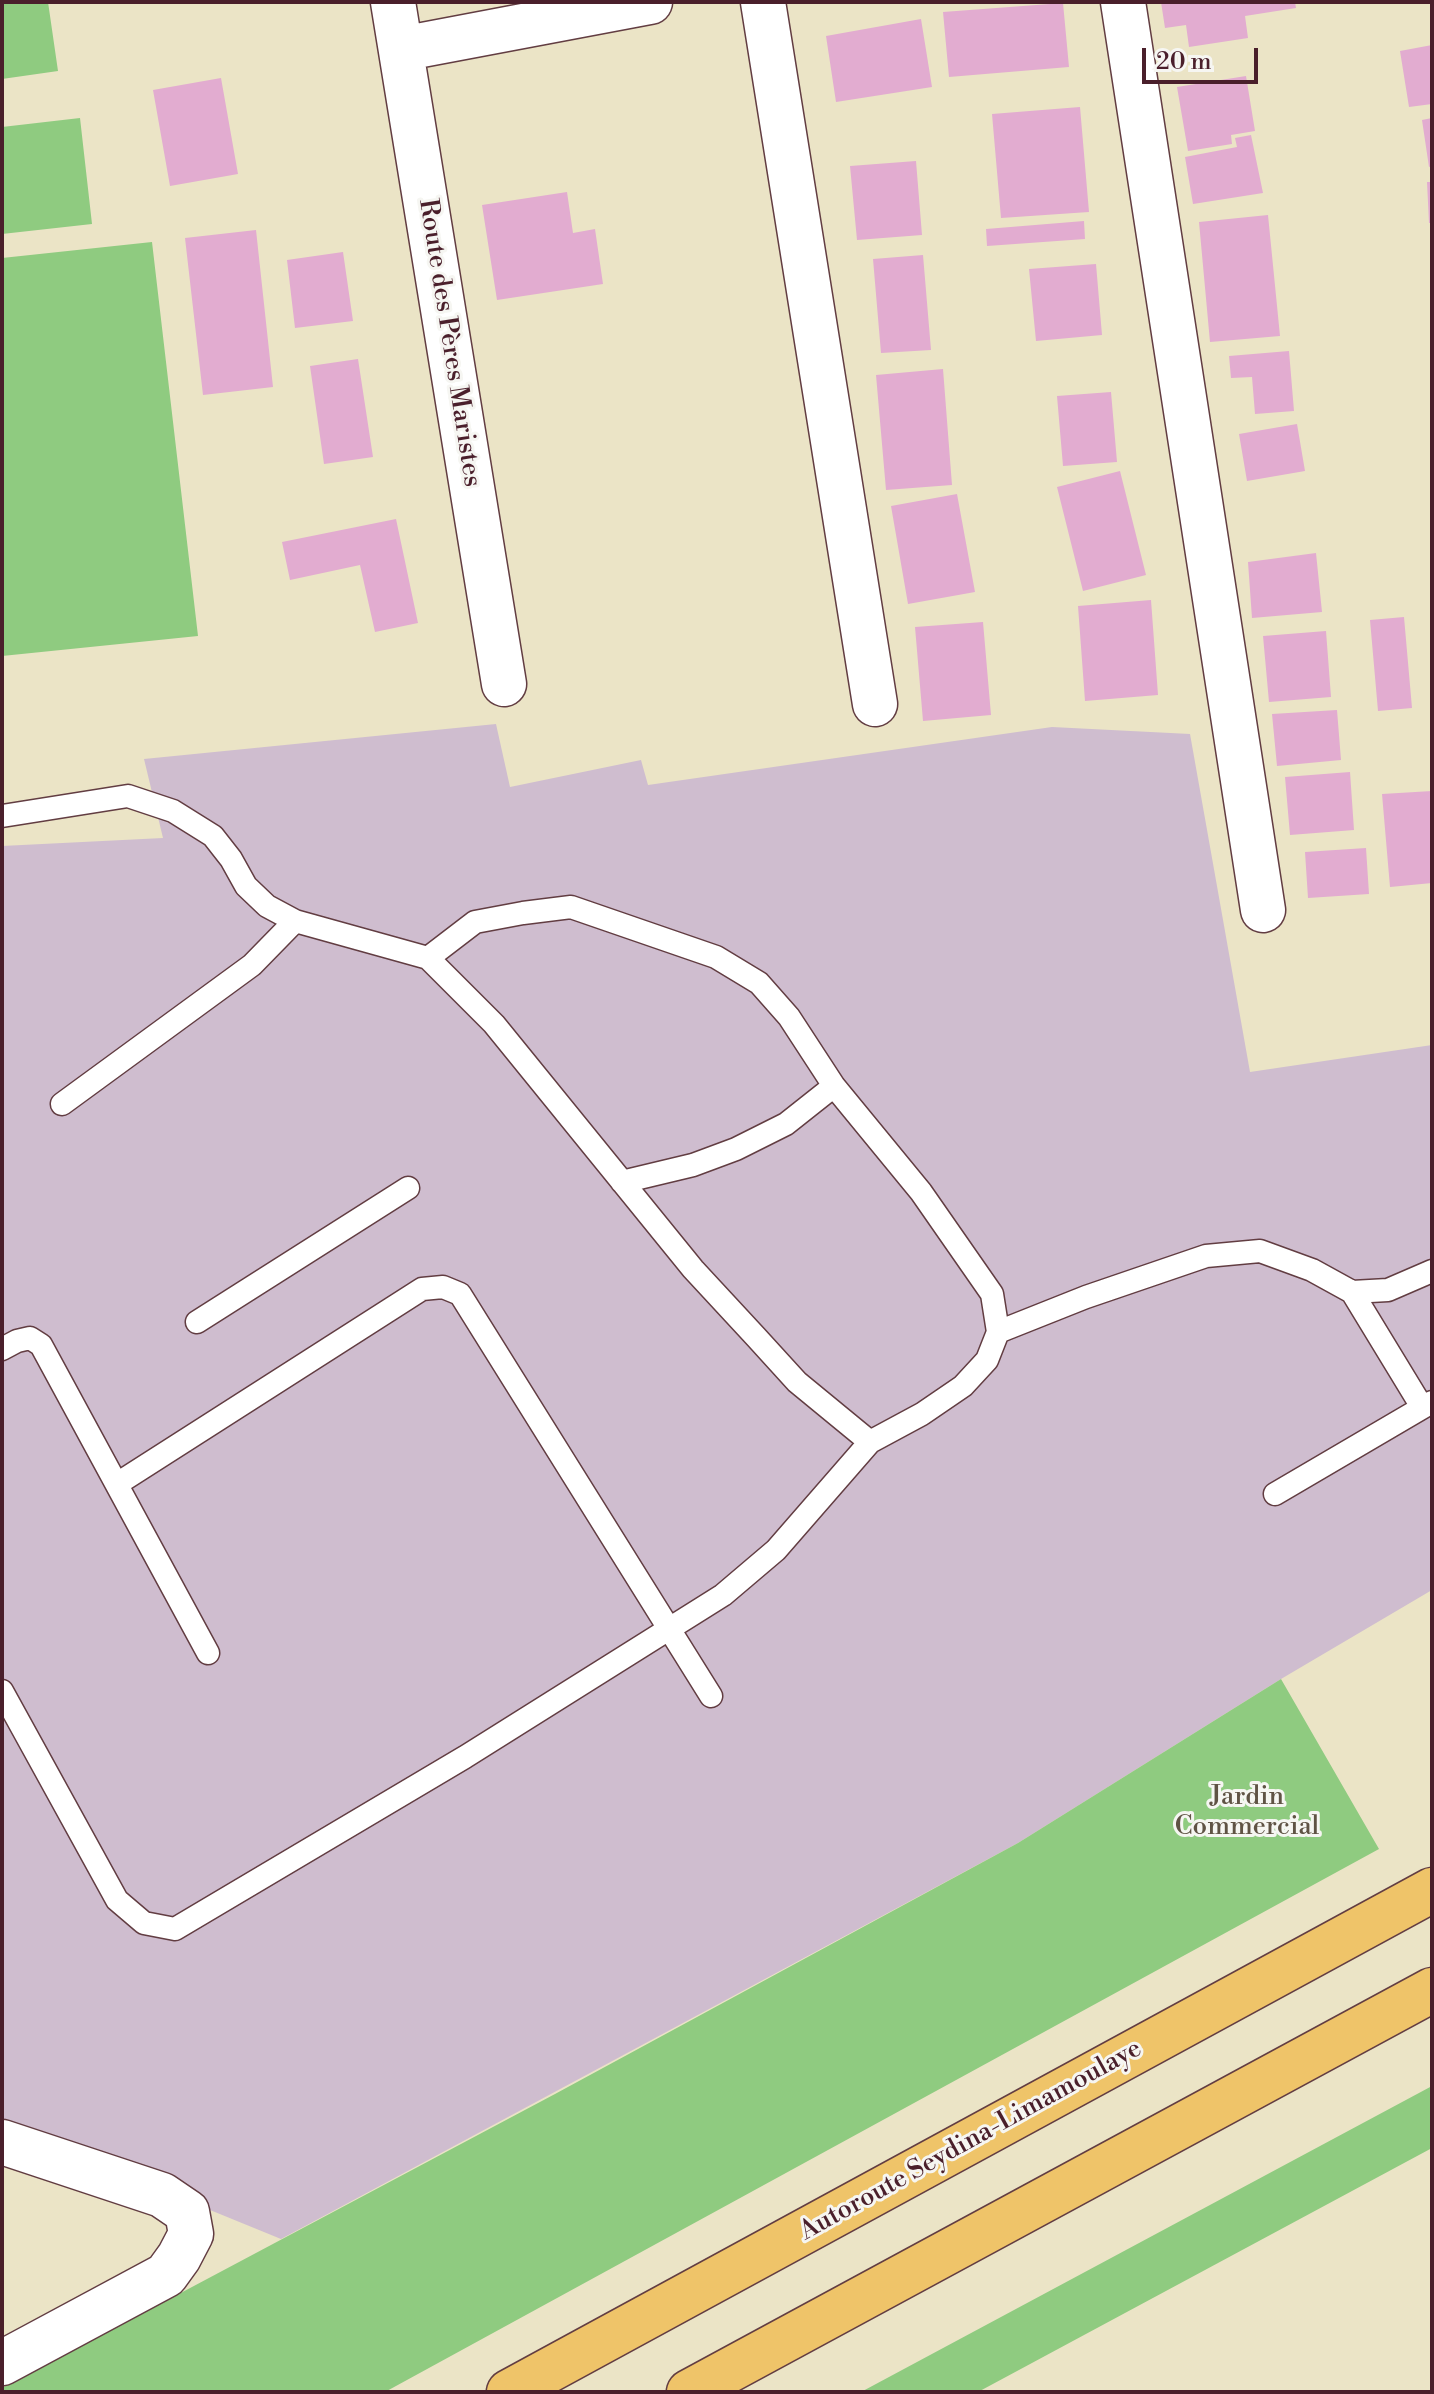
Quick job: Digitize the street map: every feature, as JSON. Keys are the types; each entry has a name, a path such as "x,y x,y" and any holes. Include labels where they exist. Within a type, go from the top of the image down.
{"highway":[{"name":"Autoroute Seydina-Limamoulaye","path":"509,2392 1432,1890"},
{"path":"689,2392 1432,1990"}],"street":[{"name":"Route des Pères Maristes","path":"393,2 504,684"},
{"path":"401,49 650,2"},
{"path":"763,2 875,704"},
{"path":"1123,2 1263,910"},
{"path":"2,2142 162,2195 187,2212 191,2234 166,2275 2,2363"}],"lane":[{"path":"2,816 128,796 173,811 213,836 246,886 267,906 295,921 428,958 494,1024 693,1269 797,1382 870,1442"},
{"path":"2,1691 117,1900 144,1923 175,1929 465,1757 723,1595 776,1550 870,1442 922,1414 963,1386 987,1360 998,1332 992,1294 921,1192 834,1086 789,1017 759,983 716,957 571,907 475,922 428,958"},
{"path":"62,1104 252,965 295,921"},
{"path":"622,1182 693,1165 736,1149 786,1124 834,1086"},
{"path":"197,1322 408,1188"},
{"path":"998,1332 1086,1297 1206,1256 1260,1251 1312,1270 1352,1292 1427,1404 1275,1494"},
{"path":"1352,1292 1388,1290 1432,1271"},
{"path":"117,1484 422,1289 443,1287 460,1294 711,1696"},
{"path":"2,1349 30,1338 41,1345 208,1653"}],"shaded area":[{"path":"496,724 510,787 641,760 648,785 1052,727 1190,734 1250,1072 1432,1045 1432,1590 1281,1679 1018,1843 281,2239 2,2125 2,846 163,838 144,759"}],"green space":[{"path":"2,2 48,2 58,71 2,79"},
{"path":"80,118 92,224 2,234 2,127"},
{"path":"152,242 198,636 2,656 2,258"},
{"name":"Jardin Commercial","path":"1281,1679 1379,1849 385,2392 2,2392 2,2388 1018,1843"},
{"path":"1432,2086 1432,2148 978,2392 861,2392"}],"building":[{"path":"1161,2 1295,2 1296,8 1245,16 1248,38 1189,47 1186,25 1165,28"},
{"path":"1063,3 1069,67 949,77 943,12"},
{"path":"921,19 932,87 836,102 826,36"},
{"path":"1432,45 1432,104 1409,107 1400,51"},
{"path":"1246,76 1255,131 1231,135 1232,144 1188,151 1177,87"},
{"path":"221,78 238,174 170,186 153,90"},
{"path":"1080,107 1089,212 1001,218 992,114"},
{"path":"1432,118 1432,166 1429,167 1422,120"},
{"path":"1251,135 1263,193 1193,204 1185,157 1237,147 1235,138"},
{"path":"916,161 922,235 857,240 850,166"},
{"path":"1427,182 1432,182 1432,223 1429,223"},
{"path":"567,192 573,233 595,229 603,284 497,300 482,205"},
{"path":"1268,215 1280,336 1210,342 1199,222"},
{"path":"1084,221 1085,239 987,246 986,229"},
{"path":"256,230 273,387 203,395 185,238"},
{"path":"343,252 353,321 295,328 287,260"},
{"path":"923,255 931,350 881,353 873,259"},
{"path":"1096,264 1102,335 1036,341 1029,269"},
{"path":"1289,351 1294,411 1255,414 1252,377 1231,378 1229,356"},
{"path":"358,359 373,457 324,464 310,366"},
{"path":"943,369 952,485 886,490 876,375"},
{"path":"1111,392 1117,462 1063,466 1057,396"},
{"path":"1297,424 1305,471 1247,481 1239,434"},
{"path":"1120,471 1146,575 1083,591 1057,487"},
{"path":"957,494 975,592 908,604 891,506"},
{"path":"396,519 418,623 375,632 360,565 290,580 282,542"},
{"path":"1316,553 1322,612 1252,618 1248,562"},
{"path":"1151,600 1158,695 1085,701 1078,606"},
{"path":"1404,617 1412,708 1378,711 1370,620"},
{"path":"983,622 991,715 923,721 915,627"},
{"path":"1326,631 1331,697 1269,702 1263,636"},
{"path":"1337,710 1341,760 1277,766 1272,714"},
{"path":"1350,772 1354,830 1290,835 1285,777"},
{"path":"1432,791 1432,883 1390,887 1382,794"},
{"path":"1366,848 1369,894 1308,898 1305,852"}]}
